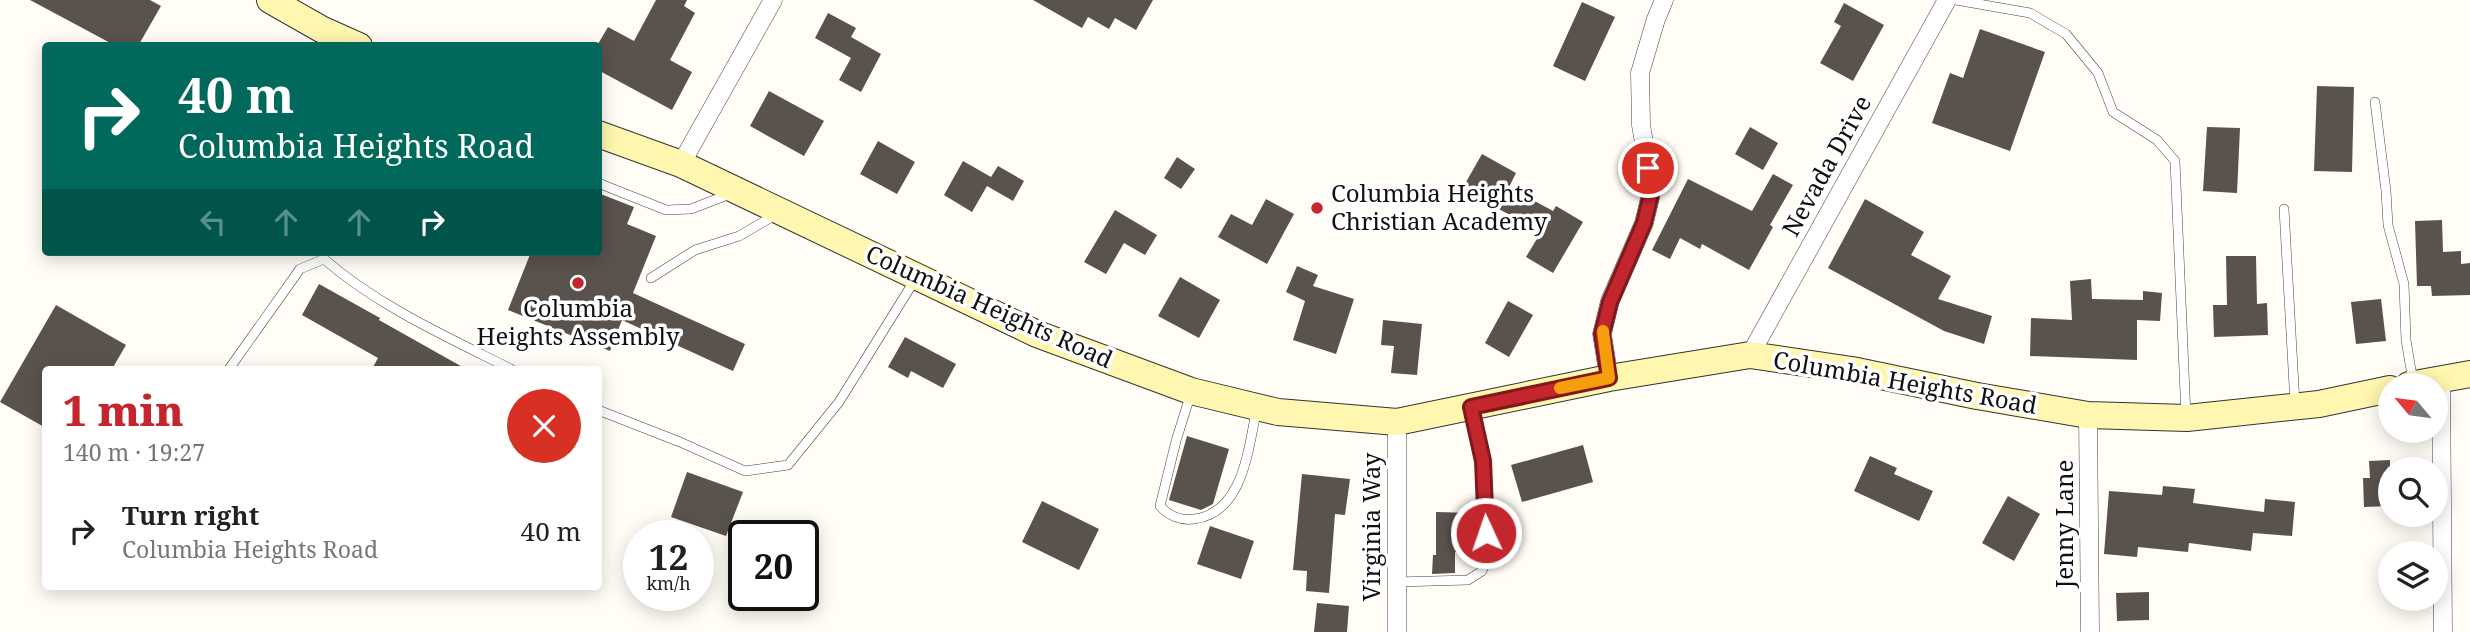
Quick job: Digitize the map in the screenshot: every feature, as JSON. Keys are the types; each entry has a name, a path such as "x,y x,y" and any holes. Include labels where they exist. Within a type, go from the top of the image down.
{"street":[{"path":"270,0 350,42"},
{"path":"681,164 773,0"},
{"path":"1609,378 1602,334 1610,302 1644,223 1652,190 1641,125 1640,73 1664,0"},
{"name":"Nevada Drive","path":"1750,355 1947,0"},
{"name":"Columbia Heights Road","path":"602,135 681,164 1037,334 1191,391 1278,412 1396,422 1609,378 1750,355 1852,370 1977,397 2088,415 2187,418 2319,404 2378,392"},
{"path":"2448,378 2470,374"},
{"name":"Jenny Lane","path":"2088,415 2090,632"},
{"name":"Virginia Way","path":"1396,422 1397,632"},
{"path":"2442,443 2443,632"}],"lane":[{"path":"1956,0 2031,13 2066,34 2098,73 2113,112 2157,140 2175,161 2187,418"},
{"path":"2375,102 2388,225 2404,284 2410,373"},
{"path":"602,185 666,210 691,209 738,191"},
{"path":"2284,209 2295,406"},
{"path":"651,278 695,250 739,236 781,212"},
{"path":"231,366 300,269 324,256 358,286 432,329 504,366"},
{"path":"602,412 745,471 788,465 839,402 917,277"},
{"path":"1191,391 1160,506 1168,515 1188,520 1208,517 1227,501 1241,477 1257,407"},
{"path":"1397,582 1468,580 1482,572 1488,557 1483,461 1471,407"}],"building":[{"path":"30,0 150,0 161,6 140,42 109,42"},
{"path":"656,0 687,0 684,6 695,13 670,60 692,72 672,110 602,72 602,42 599,42 608,27 634,41"},
{"path":"1033,0 1153,0 1136,30 1115,18 1109,29 1088,17 1082,28"},
{"path":"1582,2 1615,17 1585,81 1553,66"},
{"path":"1844,3 1884,25 1853,81 1820,63 1841,26 1834,22"},
{"path":"828,13 856,28 851,37 881,54 861,92 839,80 851,58 815,38"},
{"path":"1980,29 2045,52 2010,151 1932,123 1950,73 1963,78"},
{"path":"2317,86 2354,87 2352,172 2314,171"},
{"path":"769,91 824,121 804,156 750,126"},
{"path":"1750,127 1778,143 1763,170 1735,154"},
{"path":"2207,127 2240,128 2237,193 2203,191"},
{"path":"878,141 915,162 897,194 860,174"},
{"path":"1482,154 1516,173 1509,187 1553,211 1556,206 1583,222 1553,273 1526,257 1541,232 1462,189"},
{"path":"1177,157 1195,169 1181,189 1164,178"},
{"path":"963,161 991,177 998,166 1024,181 1013,201 987,186 972,212 944,195"},
{"path":"1773,174 1793,185 1749,270 1702,244 1700,249 1680,238 1670,259 1652,250 1688,179 1752,211"},
{"name":"Columbia Heights Assembly","path":"602,195 634,207 627,224 656,236 633,293 745,344 733,371 622,320 610,351 508,310 529,256 602,256"},
{"path":"1266,199 1294,214 1267,264 1218,237 1231,214 1252,225"},
{"path":"1865,199 1924,232 1911,255 1951,276 1938,299 1992,316 1984,344 1944,331 1828,268"},
{"path":"1115,210 1157,235 1145,255 1124,243 1106,274 1084,262"},
{"path":"2442,220 2443,252 2461,251 2461,264 2470,263 2470,295 2432,296 2431,286 2417,286 2415,221"},
{"path":"2226,256 2256,256 2257,304 2267,303 2268,335 2214,337 2213,305 2227,305"},
{"path":"1297,266 1318,275 1313,286 1354,299 1336,354 1293,340 1305,301 1286,292"},
{"path":"1180,277 1220,300 1199,338 1158,316"},
{"path":"2091,279 2092,299 2143,300 2143,291 2162,293 2160,321 2137,320 2137,360 2030,356 2031,318 2072,320 2070,281"},
{"path":"319,284 461,366 374,366 378,358 302,315"},
{"path":"2381,299 2386,341 2356,344 2351,302"},
{"path":"1508,301 1533,315 1509,357 1485,343"},
{"path":"56,305 126,345 114,366 42,366 42,426 0,402"},
{"path":"1383,320 1422,324 1417,375 1391,373 1394,346 1381,345"},
{"path":"905,337 956,364 943,388 911,371 908,378 888,367"},
{"path":"1187,436 1229,449 1213,504 1201,510 1169,500"},
{"path":"1583,445 1593,482 1522,502 1511,465"},
{"path":"1870,456 1897,468 1894,474 1933,491 1919,521 1854,491"},
{"path":"2369,461 2378,461 2378,506 2364,507 2363,478 2370,478"},
{"path":"687,472 743,492 732,520 728,520 726,536 714,532 714,520 680,520 671,517"},
{"path":"1302,474 1350,479 1345,515 1335,514 1329,593 1306,591 1307,571 1293,570"},
{"path":"2163,486 2195,489 2193,503 2264,512 2265,499 2295,502 2292,536 2253,533 2251,551 2189,543 2188,552 2138,547 2137,557 2104,554 2109,491 2162,495"},
{"path":"2008,496 2040,514 2014,561 1982,543"},
{"path":"1042,501 1099,529 1079,570 1022,542"},
{"path":"1436,512 1473,513 1473,552 1455,552 1455,573 1432,574 1433,555 1436,555"},
{"path":"1210,526 1254,541 1241,579 1197,564"},
{"path":"2149,592 2149,620 2117,621 2116,593"},
{"path":"1317,603 1349,606 1347,632 1314,632"}],"slow traffic":[{"path":"1560,388 1609,378 1603,331"}],"place":[{"name":"Columbia Heights Christian Academy","path":"1317,208"},
{"name":"Columbia Heights Assembly","path":"578,283"}],"route":[{"path":"1486,533 1483,461 1471,407 1609,378 1602,334 1610,302 1644,223 1652,190 1648,168"}]}
